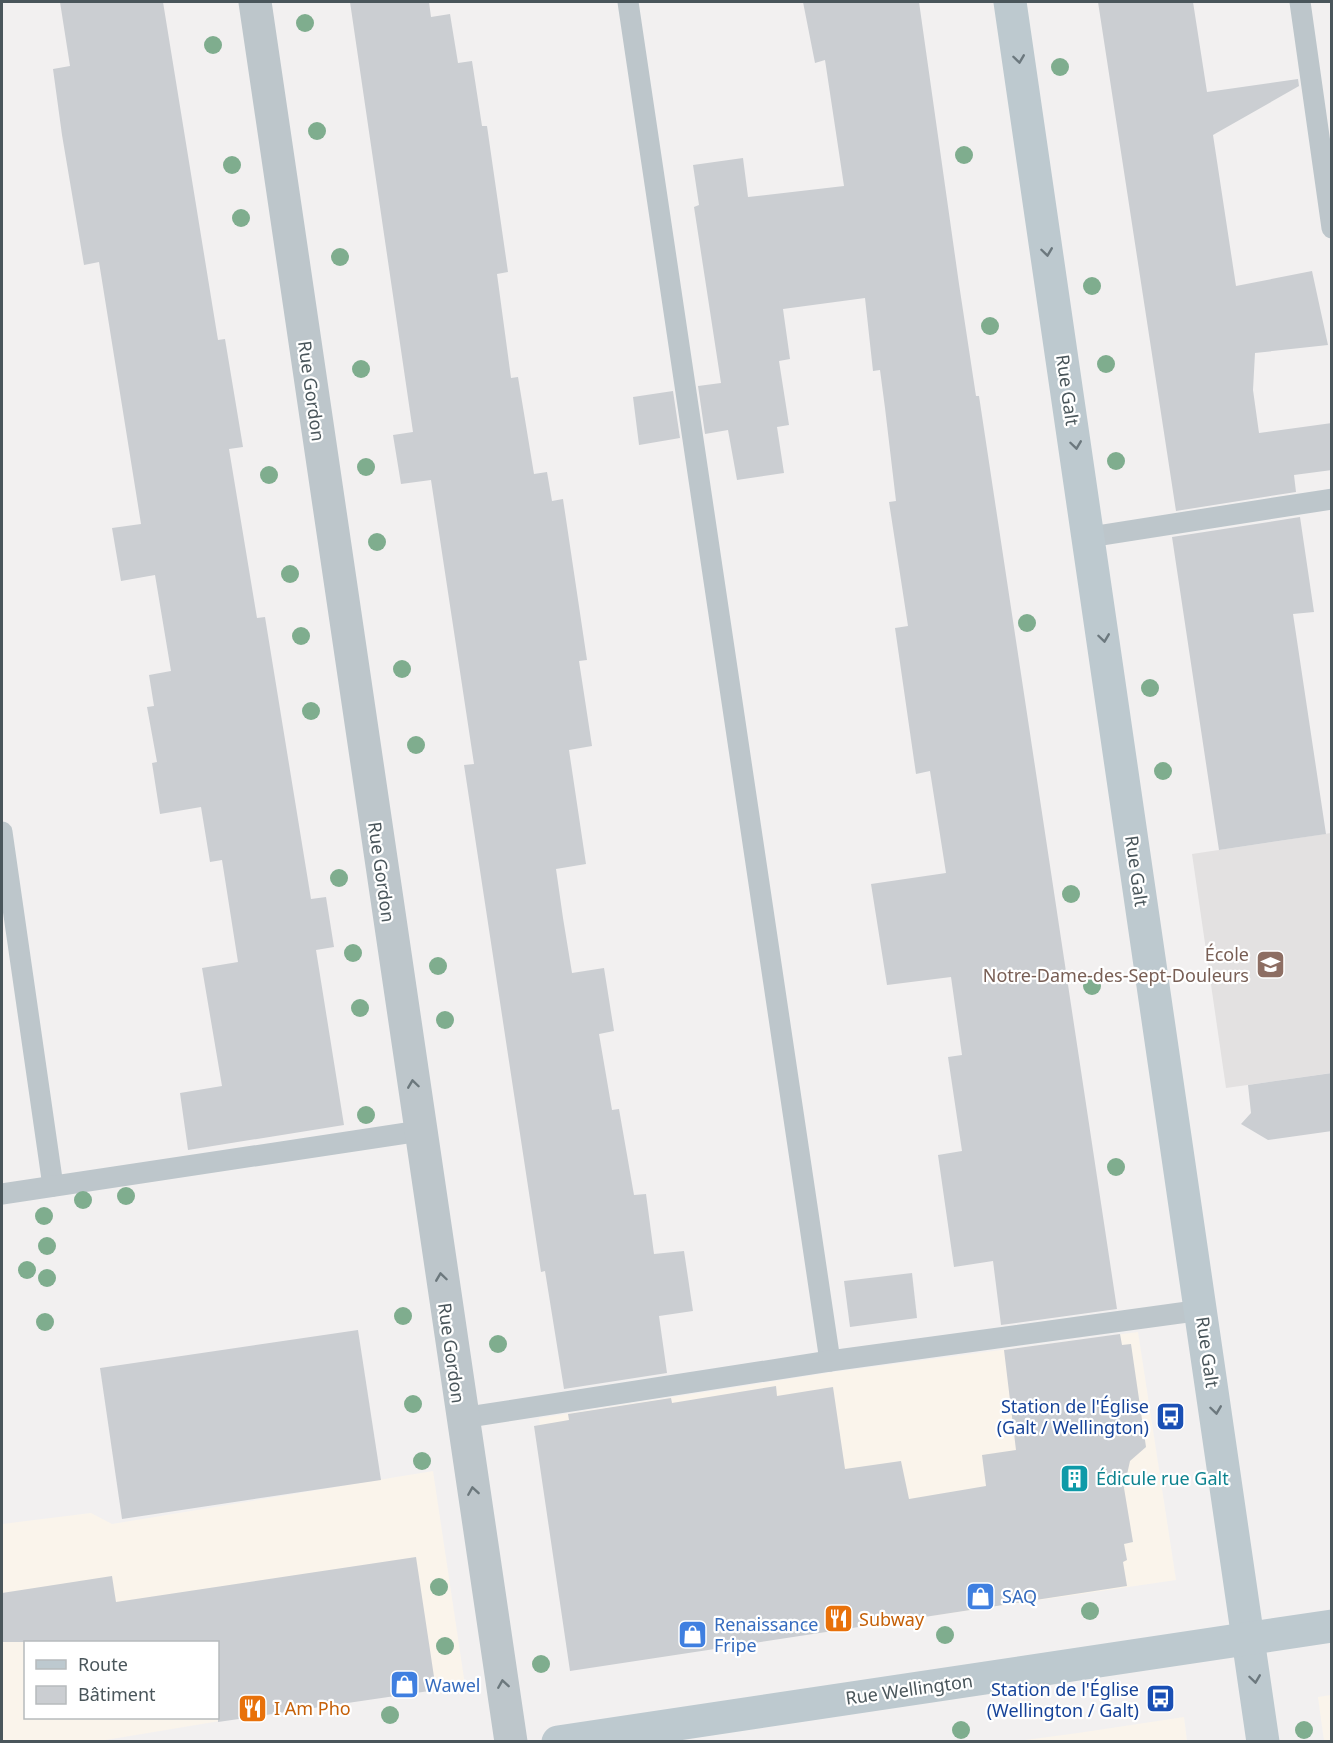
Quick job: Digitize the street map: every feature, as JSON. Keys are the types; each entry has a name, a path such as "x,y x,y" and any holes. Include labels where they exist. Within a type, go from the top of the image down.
{"main road":[{"name":"Rue Galt","path":"1010,2 1090,537 1263,1742"},
{"name":"Rue Wellington","path":"558,1742 1332,1626"}],"street":[{"name":"Rue Gordon","path":"255,2 511,1742"}],"lane":[{"path":"628,2 830,1360"},
{"path":"1300,2 1326,152 1332,228"},
{"path":"1090,537 1332,499"},
{"path":"2,832 52,1186"},
{"path":"2,1194 420,1131"},
{"path":"462,1418 830,1360 1202,1310"}],"shaded area":[{"name":"École Notre-Dame-des-Sept-Douleurs","path":"1331,833 1331,1073 1226,1088 1192,854"},
{"path":"1138,1332 1176,1580 575,1668 539,1418 833,1372"},
{"path":"433,1471 465,1685 262,1714 100,1741 2,1741 2,1524 91,1513 112,1524"},
{"path":"1331,1695 1331,1741 1324,1741 1318,1697"},
{"path":"1184,1717 1187,1741 1018,1741 1078,1733"}],"building":[{"path":"60,2 163,2 218,340 225,339 243,447 229,449 257,618 265,617 311,899 326,897 334,947 316,950 344,1125 188,1150 180,1093 222,1086 202,968 238,962 222,860 210,862 201,807 160,814 152,763 157,762 147,707 154,706 149,675 171,671 155,575 121,581 112,528 141,524 99,262 84,265 62,135 53,69 70,66"},
{"path":"350,2 429,2 431,17 450,14 458,63 472,61 482,126 487,126 508,272 497,274 511,378 518,377 534,474 547,472 552,501 563,499 587,660 579,661 592,746 569,750 586,864 556,869 563,918 572,973 604,968 614,1031 599,1034 612,1110 619,1109 634,1195 646,1194 654,1254 684,1251 693,1311 659,1316 667,1373 564,1389 545,1271 541,1272 464,765 474,764 431,480 401,484 393,435 413,432"},
{"path":"803,2 919,2 959,284 976,396 979,396 1117,1309 1001,1325 993,1261 954,1267 938,1155 962,1151 948,1057 962,1055 951,977 887,985 871,884 946,873 930,771 916,774 895,628 908,626 889,502 896,501 885,408 880,370 873,371 865,298 783,309 790,359 779,361 789,425 777,427 784,473 737,480 728,430 705,434 698,386 721,383 694,207 699,205 693,165 743,158 748,197 844,186 825,60 815,63"},
{"path":"1098,2 1193,2 1207,92 1298,79 1299,86 1213,135 1236,286 1312,271 1328,345 1255,353 1253,390 1259,433 1332,423 1332,470 1294,475 1296,492 1176,511"},
{"path":"673,391 680,438 639,445 633,397"},
{"path":"1300,517 1314,612 1293,614 1326,834 1219,850 1172,537"},
{"path":"1332,1073 1332,1131 1268,1140 1241,1124 1251,1113 1248,1085"},
{"path":"912,1273 917,1318 850,1327 844,1281"},
{"path":"358,1330 381,1480 122,1519 100,1368"},
{"path":"1120,1334 1122,1345 1131,1344 1146,1447 1130,1461 1124,1488 1133,1542 1124,1544 1127,1560 1123,1562 1127,1586 570,1671 534,1426 569,1420 568,1414 671,1398 672,1403 776,1386 777,1396 833,1387 845,1469 901,1461 909,1499 986,1486 982,1455 1016,1450 1004,1350"},
{"path":"416,1557 436,1690 218,1722 219,1641 2,1642 2,1593 112,1576 116,1602"}],"place":[{"name":"École Notre-Dame-des-Sept-Douleurs","path":"1270,964"},
{"name":"Station de l'Église (Galt / Wellington)","path":"1170,1416"},
{"name":"Édicule rue Galt","path":"1075,1478"},
{"name":"SAQ","path":"981,1596"},
{"name":"Subway","path":"838,1619"},
{"name":"Renaissance Fripe","path":"693,1634"},
{"name":"Wawel","path":"404,1685"},
{"name":"Station de l'Église (Wellington / Galt)","path":"1160,1699"},
{"name":"I Am Pho","path":"253,1708"}]}
